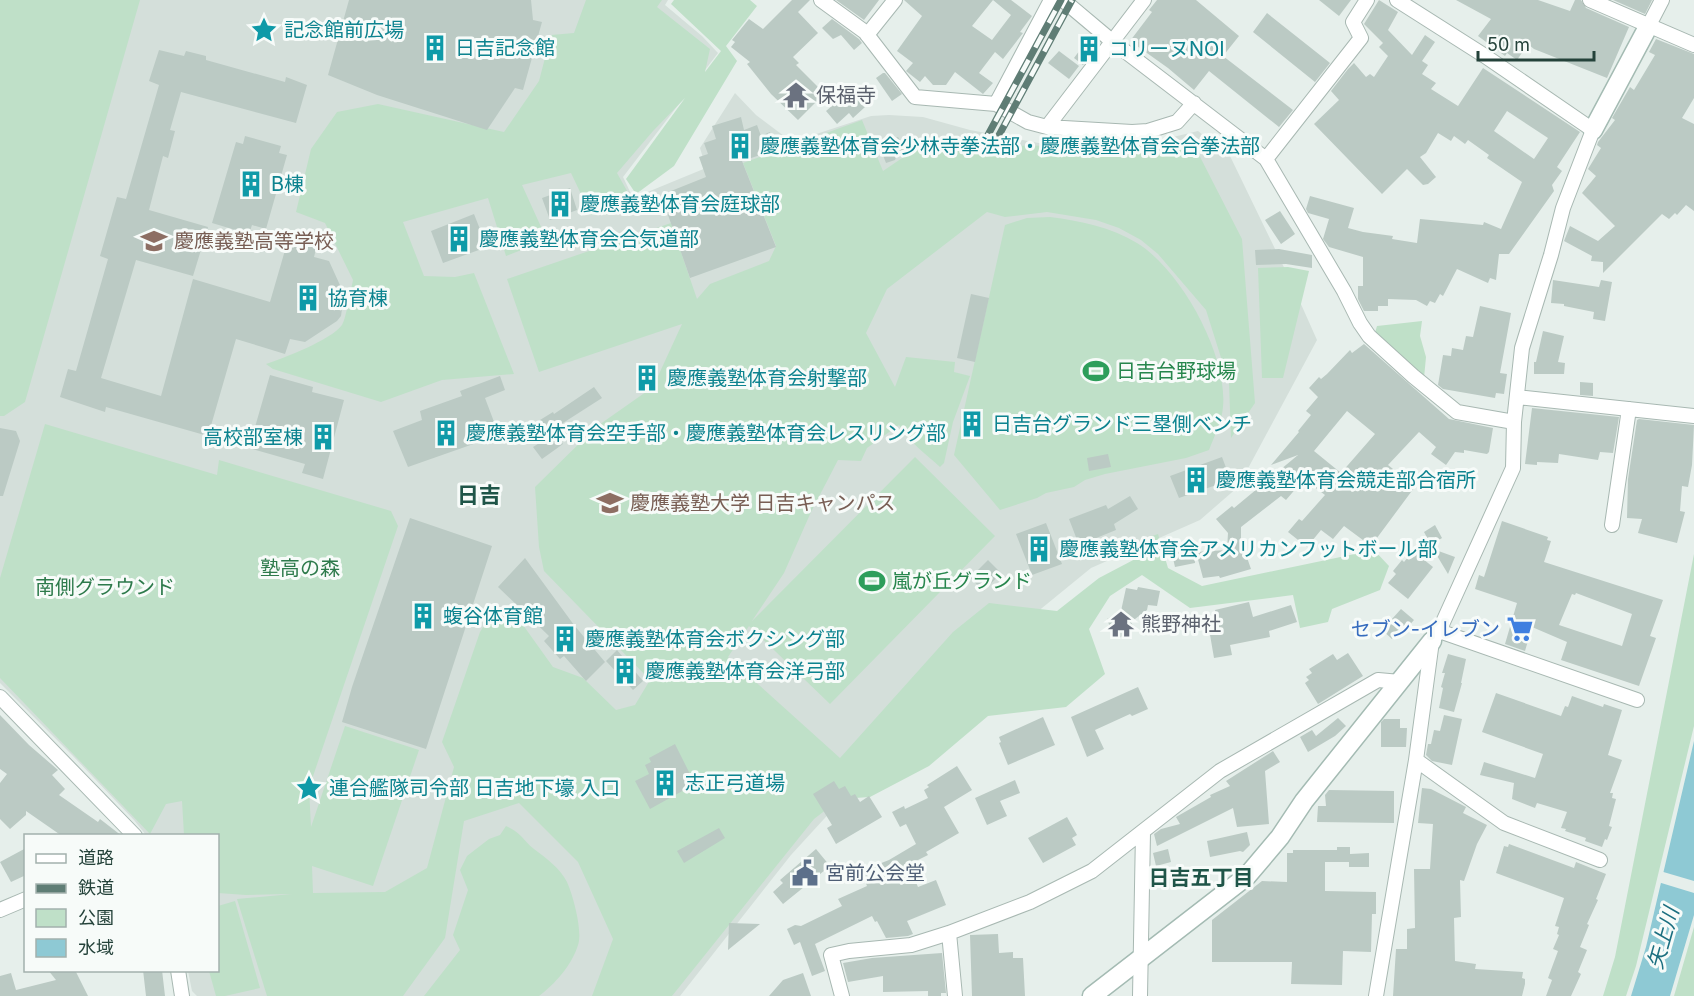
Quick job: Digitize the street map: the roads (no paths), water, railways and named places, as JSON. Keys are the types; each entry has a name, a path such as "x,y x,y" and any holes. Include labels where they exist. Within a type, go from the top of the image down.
{"street":[{"path":"821,0 865,32 915,97 996,104 1028,122 1047,127 1132,132 1148,131 1177,122 1194,103"},
{"path":"867,35 895,0"},
{"path":"996,104 1051,0"},
{"path":"1063,0 1113,42 1266,159 1369,336 1457,412 1514,422"},
{"path":"1047,127 1144,0"},
{"path":"1266,159 1361,38 1353,22 1367,0"},
{"path":"1398,0 1593,130"},
{"path":"1590,0 1694,45"},
{"path":"1092,996 1247,876 1436,636 1514,468 1514,422 1522,348 1551,255 1563,207 1593,130 1662,0"},
{"path":"1517,397 1694,416"},
{"path":"1612,525 1629,409"},
{"path":"1436,636 1637,700"},
{"path":"1376,996 1436,636"},
{"path":"842,996 831,955 911,945 950,933 1030,902 1092,871 1220,771 1378,680 1400,682"},
{"path":"0,697 134,834"},
{"path":"1416,760 1504,823 1600,861"},
{"path":"1140,996 1143,832"},
{"path":"0,910 24,900"},
{"path":"950,933 955,996"},
{"path":"178,972 183,996"}],"water":[{"name":"矢上川","path":"1694,741 1694,915 1670,996 1631,996 1646,947"}],"railway":[{"path":"982,146 1061,0"},
{"path":"991,150 1072,0"}],"place":[{"name":"記念館前広場","path":"264,30"},
{"name":"日吉記念館","path":"435,48"},
{"name":"コリーヌNOI","path":"1089,49"},
{"name":"保福寺","path":"796,95"},
{"name":"慶應義塾体育会少林寺拳法部・慶應義塾体育会合拳法部","path":"740,146"},
{"name":"B棟","path":"251,184"},
{"name":"慶應義塾体育会庭球部","path":"560,204"},
{"name":"慶應義塾体育会合気道部","path":"459,239"},
{"name":"慶應義塾高等学校","path":"154,241"},
{"name":"協育棟","path":"308,298"},
{"name":"日吉台野球場","path":"1096,371"},
{"name":"慶應義塾体育会射撃部","path":"647,378"},
{"name":"日吉台グランド三塁側ベンチ","path":"972,424"},
{"name":"慶應義塾体育会空手部・慶應義塾体育会レスリング部","path":"446,433"},
{"name":"高校部室棟","path":"323,437"},
{"name":"慶應義塾体育会競走部合宿所","path":"1196,480"},
{"name":"慶應義塾大学 日吉キャンパス","path":"610,503"},
{"name":"慶應義塾体育会アメリカンフットボール部","path":"1039,549"},
{"name":"嵐が丘グランド","path":"872,581"},
{"name":"蝮谷体育館","path":"423,616"},
{"name":"熊野神社","path":"1121,624"},
{"name":"セブン-イレブン","path":"1520,629"},
{"name":"慶應義塾体育会ボクシング部","path":"565,639"},
{"name":"慶應義塾体育会洋弓部","path":"625,671"},
{"name":"志正弓道場","path":"665,783"},
{"name":"連合艦隊司令部 日吉地下壕 入口","path":"309,788"},
{"name":"宮前公会堂","path":"805,873"}],"district":[{"name":"日吉","path":"479,495"},
{"name":"日吉五丁目","path":"1201,877"}],"park label":[{"name":"塾高の森","path":"300,568"},
{"name":"南側グラウンド","path":"105,587"}]}
